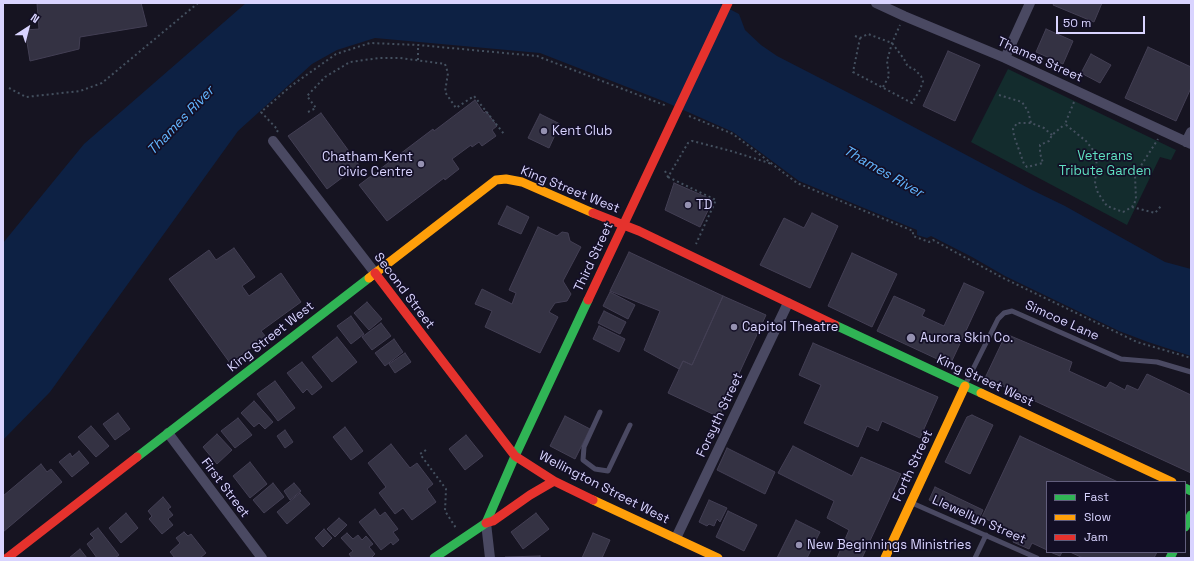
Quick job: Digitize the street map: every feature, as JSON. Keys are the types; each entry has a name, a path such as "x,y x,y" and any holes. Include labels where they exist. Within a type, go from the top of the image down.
{"street":[{"name":"Third Street","path":"514,456 728,3"},
{"name":"Thames Street","path":"876,3 1005,58 1189,143"},
{"path":"1005,58 1030,3"},
{"path":"1189,143 1191,132"},
{"name":"Second Street","path":"273,141 514,456"},
{"name":"King Street West","path":"7,558 496,180 506,179 522,182 639,231 788,303 1170,481"},
{"name":"Forsyth Street","path":"676,538 788,303"},
{"name":"Forth Street","path":"885,558 965,386"},
{"name":"First Street","path":"168,433 262,558"},
{"path":"490,558 486,523 514,456"},
{"name":"Wellington Street West","path":"514,456 554,481 718,558"},
{"path":"434,558 486,523 492,521 530,495 554,481"},
{"path":"1186,525 1191,515"}],"lane":[{"name":"Simcoe Lane","path":"965,386 998,319 1004,313 1012,311 1121,358 1157,362 1191,372"},
{"path":"600,412 584,447 583,460 595,469 608,471 630,425"},
{"name":"Llewellyn Street","path":"911,502 1037,558"},
{"path":"974,558 986,535"}],"path":[{"path":"9,88 26,97 80,91 102,83 198,3"},
{"path":"883,87 889,76 887,61 892,43 904,16"},
{"path":"855,36 860,38 868,34 892,43 908,67 913,68 921,76 923,81 920,90 912,103 853,72 860,38"},
{"path":"273,141 278,130 261,112 291,86 336,54 370,43 418,45 537,56 671,108"},
{"path":"418,45 418,60"},
{"path":"308,112 316,108 307,96 325,77 350,62 379,58 418,60 446,64 448,73 445,92 456,108 474,96 504,134"},
{"path":"1052,135 1044,128 1031,123 1017,123 1013,129 1014,136 1024,164 1027,167 1043,164 1040,153 1040,144 1049,141 1052,135 1065,124 1078,92"},
{"path":"999,95 1022,102 1028,111 1031,123"},
{"path":"685,114 733,134 797,183 913,231 913,236 929,242 933,240 1003,278 1137,342 1191,358"},
{"path":"1065,124 1086,140 1097,155 1095,184 1098,193 1107,206 1123,212 1132,207 1136,200 1134,174 1163,131"},
{"path":"668,177 688,143 692,141 731,151 774,165"},
{"path":"665,171 668,177 716,200 696,244"},
{"path":"1132,207 1155,213 1161,206"},
{"path":"426,450 420,454 446,489 445,510 456,529"}],"green space":[{"name":"Veterans Tribute Garden","path":"1008,69 1176,150 1171,160 1160,157 1127,225 971,142"}],"water":[{"name":"Thames River","path":"246,3 718,3 739,14 745,30 761,45 777,56 1065,206 1165,262 1191,269 1191,356 1119,331 1005,276 931,236 927,238 917,235 917,230 799,181 733,132 663,101 540,53 375,38 337,50 312,64 238,131 50,392 3,440 3,243 84,144"}],"building":[{"path":"37,3 141,3 147,26 80,37 79,49 30,61 25,30 39,29"},
{"path":"1054,3 1102,3 1094,22 1053,5"},
{"path":"1046,29 1073,41 1063,64 1036,52"},
{"path":"1148,47 1191,67 1191,88 1176,121 1125,98"},
{"path":"948,51 980,65 955,121 923,106"},
{"path":"1091,54 1111,65 1100,83 1081,73"},
{"name":"Chatham-Kent Civic Centre","path":"475,100 484,113 486,111 497,126 492,130 496,136 482,146 479,142 472,147 471,145 452,159 459,169 445,180 444,178 387,221 359,185 433,129 434,131"},
{"path":"321,113 359,165 327,189 288,136"},
{"name":"Kent Club","path":"540,114 560,124 549,148 528,138"},
{"name":"TD","path":"674,183 713,200 700,227 665,210"},
{"path":"507,206 529,217 521,234 498,224"},
{"path":"812,213 838,226 810,288 760,265 784,218 804,228"},
{"path":"538,227 557,236 562,232 568,233 570,241 581,247 563,281 571,294 567,301 555,303 549,312 558,317 540,353 485,327 492,311 475,304 482,289 512,304 516,293 509,290"},
{"path":"234,248 255,277 242,286 249,296 281,273 301,302 261,331 266,337 230,363 169,279 209,250 216,260"},
{"path":"629,252 723,296 692,365 683,361 679,369 644,350 660,311 610,291"},
{"path":"852,253 897,274 872,327 828,306"},
{"path":"964,283 984,292 950,365 877,331 894,296 925,310 922,316 944,326"},
{"path":"610,292 635,305 628,319 603,306"},
{"path":"723,296 766,315 719,417 668,393 683,361 692,365"},
{"path":"367,302 382,319 369,330 354,313"},
{"path":"604,311 626,322 620,334 598,323"},
{"path":"351,316 364,334 351,344 337,326"},
{"path":"381,323 391,336 372,350 362,337"},
{"path":"599,326 625,339 619,352 593,339"},
{"path":"1006,334 1072,362 1069,371 1106,388 1110,382 1125,390 1127,385 1138,390 1147,374 1191,395 1191,473 985,378"},
{"path":"337,337 357,362 332,382 312,357"},
{"path":"394,339 403,352 385,366 375,353"},
{"path":"813,343 938,397 920,438 882,421 878,431 867,426 858,447 804,423 821,385 799,375"},
{"path":"405,353 411,362 395,373 389,364"},
{"path":"302,362 322,387 312,395 307,389 303,393 287,373"},
{"path":"275,381 295,408 278,421 257,394"},
{"path":"254,401 273,422 265,429 259,423 254,427 241,413"},
{"path":"118,413 130,429 115,440 103,424"},
{"path":"972,415 993,425 970,474 945,462 967,417"},
{"path":"565,416 590,429 575,459 550,446"},
{"path":"238,418 252,435 235,448 221,431"},
{"path":"91,426 109,446 96,457 78,437"},
{"path":"345,427 363,451 351,460 333,437"},
{"path":"285,430 293,442 285,448 277,436"},
{"path":"217,434 232,450 217,464 203,447"},
{"path":"466,435 483,456 465,470 449,449"},
{"path":"1020,436 1116,481 1046,481 1046,550 1032,543 1029,549 1013,542 1017,534 982,517"},
{"path":"391,444 410,468 417,463 433,484 427,489 436,502 412,520 403,508 395,514 379,493 386,487 368,463"},
{"path":"793,446 852,476 861,457 901,474 862,558 837,558 849,530 827,518 834,501 778,473"},
{"path":"727,448 775,472 765,494 717,470"},
{"path":"79,451 89,463 72,477 59,462 70,453 72,457"},
{"path":"250,462 267,484 250,498 233,476"},
{"path":"41,464 47,472 51,469 62,482 3,532 3,496"},
{"path":"273,483 284,497 264,513 253,500"},
{"path":"294,483 301,491 290,500 284,491"},
{"path":"935,487 983,510 977,523 929,500"},
{"path":"300,493 310,504 287,524 277,512"},
{"path":"163,497 171,507 168,509 173,515 168,519 173,525 162,534 149,519 152,516 148,511"},
{"path":"709,500 727,508 720,522 717,519 714,526 709,524 707,526 699,522"},
{"path":"375,509 380,516 385,512 398,529 393,532 399,540 393,545 391,542 381,550 359,522"},
{"path":"728,511 757,525 744,551 716,537"},
{"path":"126,513 138,528 121,543 109,528"},
{"path":"536,513 549,529 523,549 511,532"},
{"path":"339,518 347,525 335,537 327,529"},
{"name":"New Beginnings Ministries","path":"796,520 820,532 807,558 777,558"},
{"path":"98,528 119,555 115,558 97,558 87,544 94,538 90,534"},
{"path":"324,529 332,538 323,547 315,538"},
{"path":"184,532 188,536 191,534 206,553 200,558 175,558 170,552 180,543 176,538"},
{"path":"347,533 353,539 358,535 362,540 366,536 373,544 369,547 375,554 371,558 352,558 349,554 353,551 341,538"},
{"path":"593,533 610,540 602,558 582,558"},
{"path":"80,549 87,558 69,558"},
{"path":"1052,553 1062,553 1060,556"},
{"path":"1072,553 1156,553 1154,558 1083,558"},
{"path":"540,556 540,558 505,558 505,557"}],"traffic: fast":[{"path":"137,457 369,278"},
{"path":"434,558 486,523 515,456 588,300"},
{"path":"835,325 981,393"},
{"path":"1186,488 1191,491"},
{"path":"1186,525 1191,515"},
{"path":"1170,558 1172,553"}],"traffic: slow":[{"path":"369,278 496,180 506,179 522,182 593,213"},
{"path":"885,558 965,386"},
{"path":"981,393 1170,481"},
{"path":"593,500 718,558"}],"traffic: jam":[{"path":"588,300 728,3"},
{"path":"593,213 639,231 835,325"},
{"path":"375,273 515,456 554,481 593,500"},
{"path":"7,558 137,457"},
{"path":"486,523 493,521 530,495 554,481"}],"place":[{"name":"Kent Club","path":"544,131"},
{"name":"Chatham-Kent Civic Centre","path":"421,164"},
{"name":"TD","path":"688,205"},
{"name":"Capitol Theatre","path":"734,327"},
{"name":"Aurora Skin Co.","path":"911,338"},
{"name":"New Beginnings Ministries","path":"799,545"}]}
